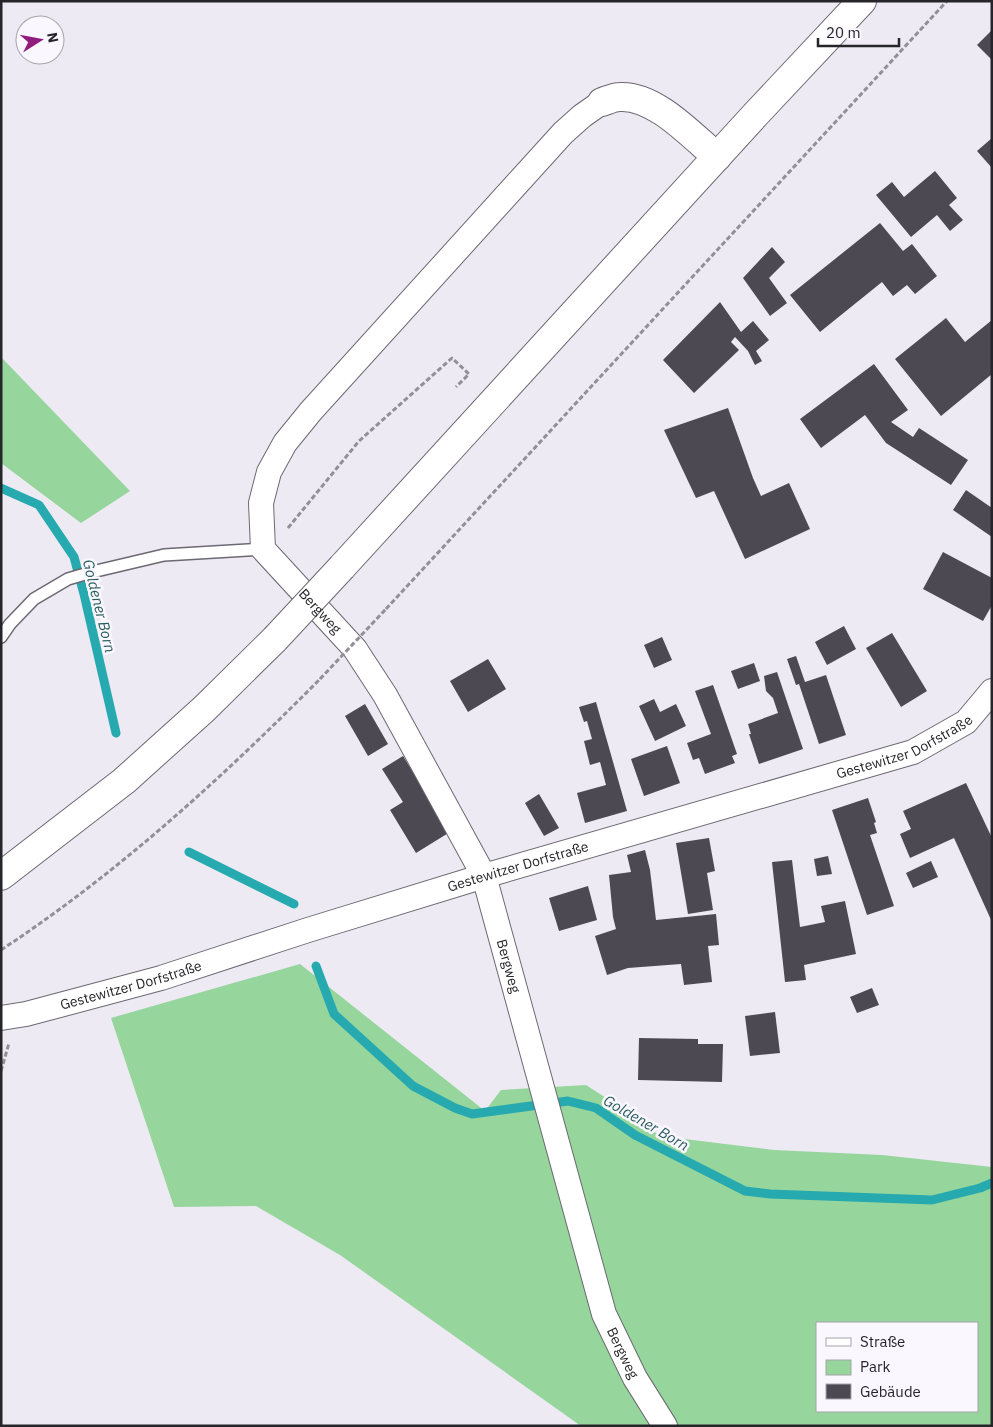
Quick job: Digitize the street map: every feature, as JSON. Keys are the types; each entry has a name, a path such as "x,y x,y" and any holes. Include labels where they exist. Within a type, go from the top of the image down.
{"main road":[{"path":"1,876 124,781 204,709 275,639 862,1"},
{"path":"602,102 619,97 637,98 656,107 717,157"}],"street":[{"path":"263,549 261,503 270,472 285,443 311,411 563,133 602,102"},
{"name":"Bergweg","path":"263,549 353,645 385,695 484,876 604,1314 635,1378 665,1426"},
{"name":"Gestewitzer Dorfstraße","path":"1,1018 26,1014 161,978 308,930 484,876 913,752 966,722 992,691"}],"lane":[{"path":"1,637 10,624 34,600 68,579 164,555 263,549"}],"path":[{"path":"1,950 29,932 95,883 206,788 320,679 947,1"},
{"path":"283,534 359,441 452,358 469,374 456,387"}],"green space":[{"path":"1,357 130,491 81,523 1,463"},
{"path":"300,964 485,1111 501,1090 586,1085 660,1136 774,1150 882,1155 992,1167 992,1426 581,1426 340,1255 256,1206 174,1207 111,1018"}],"building":[{"path":"992,30 992,60 977,45"},
{"path":"992,138 992,168 977,151"},
{"path":"935,171 957,198 949,205 963,220 950,231 937,215 911,237 876,195 892,182 904,197"},
{"path":"880,223 903,251 912,244 937,276 915,294 907,285 893,296 882,282 820,332 790,295"},
{"path":"772,247 785,262 769,278 787,303 770,316 743,278"},
{"path":"720,302 741,332 753,321 769,340 756,351 762,361 755,365 748,351 735,337 731,342 739,350 694,393 663,360"},
{"path":"946,318 965,342 992,320 992,374 941,416 895,359"},
{"path":"874,364 908,410 891,422 913,437 919,428 968,460 951,485 886,443 865,415 821,448 800,419"},
{"path":"728,408 761,496 789,483 810,529 745,559 714,491 696,498 664,430"},
{"path":"966,490 992,508 992,537 953,510"},
{"path":"943,552 992,578 992,605 983,621 923,589"},
{"path":"844,626 856,649 827,665 815,642"},
{"path":"892,633 927,691 901,707 866,648"},
{"path":"662,637 672,660 654,668 644,645"},
{"path":"796,656 805,682 826,675 846,735 819,744 799,684 796,685 787,659"},
{"path":"488,659 506,689 468,712 450,681"},
{"path":"754,663 760,681 738,689 731,671"},
{"path":"777,672 803,749 759,764 749,734 751,734 748,724 778,713 773,698 766,691 764,676"},
{"path":"713,685 737,754 732,756 735,763 705,774 699,758 693,760 687,743 711,734 695,691"},
{"path":"654,699 660,712 676,704 686,726 655,741 639,706"},
{"path":"596,702 627,811 585,823 577,793 606,785 600,762 590,765 584,741 592,739 587,721 584,722 579,707"},
{"path":"365,704 388,744 368,756 345,716"},
{"path":"667,746 680,783 644,796 631,759"},
{"path":"403,756 450,832 416,853 390,810 403,802 382,769"},
{"path":"966,783 992,838 992,922 954,838 910,858 900,834 911,829 903,811"},
{"path":"539,794 559,828 544,836 525,803"},
{"path":"868,798 876,822 874,823 877,833 870,835 894,906 867,915 832,810"},
{"path":"709,838 715,871 707,873 713,910 688,914 676,843"},
{"path":"645,850 650,870 656,920 716,914 719,945 708,946 712,982 684,985 681,964 628,968 607,975 595,936 616,929 609,875 631,872 627,855"},
{"path":"828,856 832,874 817,876 814,859"},
{"path":"792,860 800,927 825,922 821,906 845,901 856,954 804,965 806,980 785,982 772,862"},
{"path":"931,861 938,877 913,888 906,873"},
{"path":"588,886 597,920 559,931 549,898"},
{"path":"872,988 879,1005 857,1013 850,997"},
{"path":"775,1012 780,1053 750,1056 745,1016"},
{"path":"639,1038 698,1039 698,1044 723,1044 722,1082 638,1080"}],"waterway":[{"name":"Goldener Born","path":"1,488 39,505 74,557 116,733"},
{"name":"Goldener Born","path":"189,852 294,904"},
{"name":"Goldener Born","path":"316,966 334,1014 413,1086 455,1108 472,1114 568,1101 596,1108 635,1135 745,1191 770,1194 932,1200 980,1188 992,1183"}]}
